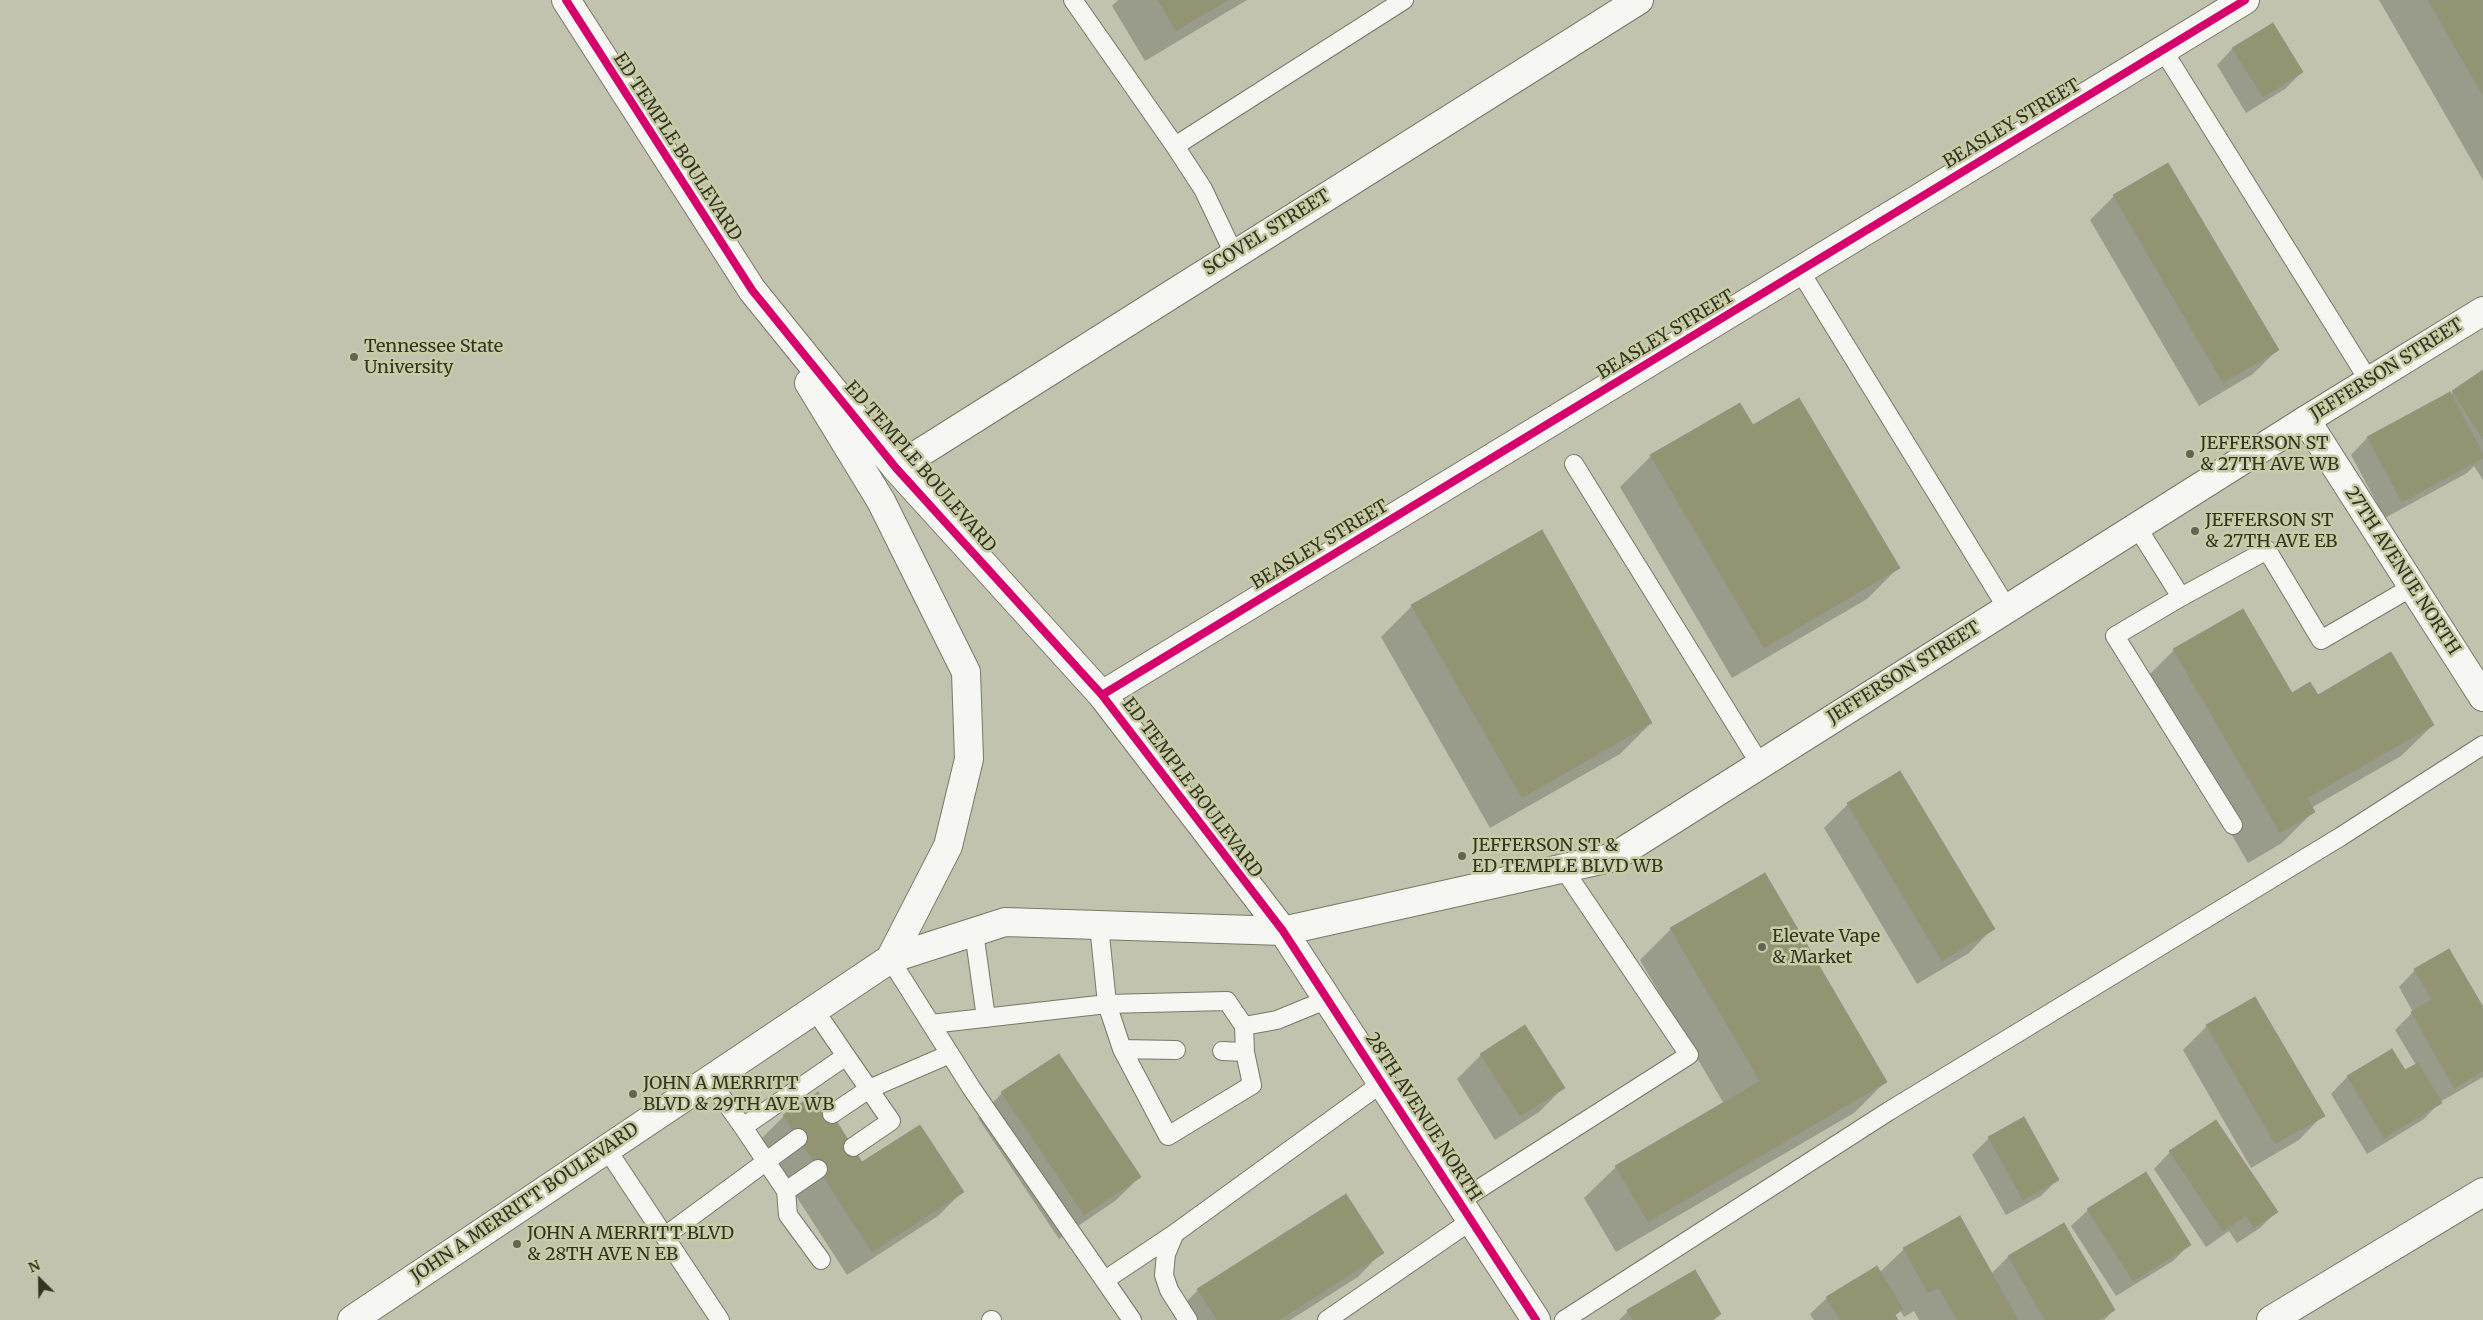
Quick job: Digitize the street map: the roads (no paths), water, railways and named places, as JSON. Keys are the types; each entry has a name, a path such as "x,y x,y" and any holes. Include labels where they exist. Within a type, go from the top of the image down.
{"street":[{"name":"ED TEMPLE BOULEVARD","path":"566,0 752,290 896,468 1102,695 1283,931"},
{"name":"SCOVEL STREET","path":"896,468 1639,0"},
{"name":"BEASLEY STREET","path":"1102,695 2245,0"},
{"path":"752,290 881,501 966,672 969,759 948,846 890,959"},
{"name":"JEFFERSON STREET","path":"1283,931 1614,857 2306,420 2483,311"},
{"name":"27TH AVENUE NORTH","path":"2306,420 2483,697"},
{"name":"JOHN A MERRITT BOULEVARD","path":"352,1320 890,959 1005,922 1283,931"},
{"name":"28TH AVENUE NORTH","path":"1283,931 1536,1320"},
{"path":"2271,1320 2483,1192"}],"lane":[{"path":"1073,0 1203,189 1234,254"},
{"path":"1175,146 1404,0"},
{"path":"2163,50 2369,381"},
{"path":"1800,271 2007,608"},
{"path":"1574,464 1760,764"},
{"path":"2136,527 2181,597"},
{"path":"2233,825 2115,636 2267,550 2321,640 2412,587"},
{"path":"1564,1320 1889,1111 2340,837 2483,745"},
{"path":"1327,1320 1466,1211 1690,1055 1563,868"},
{"path":"931,1024 1107,1004 1227,1001 1244,1026 1245,1052 1252,1085 1168,1136 1122,1049 1107,1004 1099,924"},
{"path":"974,932 986,1018"},
{"path":"890,959 950,1054 1132,1320"},
{"path":"1244,1026 1277,1020 1328,999"},
{"path":"814,1009 891,1121 853,1146"},
{"path":"1122,1049 1176,1050"},
{"path":"1222,1051 1245,1052"},
{"path":"832,1114 869,1089 950,1054"},
{"path":"743,1126 846,1056"},
{"path":"709,1079 766,1159 786,1191 788,1215 821,1260"},
{"path":"1105,1280 1174,1234 1382,1083"},
{"path":"665,1236 766,1159 798,1138"},
{"path":"606,1148 720,1320"},
{"path":"786,1191 818,1169"},
{"path":"1174,1234 1166,1254 1164,1274 1169,1290 1188,1320"}],"place":[{"name":"Tennessee State University","path":"354,357"},
{"name":"JEFFERSON ST & 27TH AVE WB","path":"2190,454"},
{"name":"JEFFERSON ST & 27TH AVE EB","path":"2195,531"},
{"name":"JEFFERSON ST & ED TEMPLE BLVD WB","path":"1462,856"},
{"name":"Elevate Vape & Market","path":"1762,947"},
{"name":"JOHN A MERRITT BLVD & 29TH AVE WB","path":"633,1094"},
{"name":"JOHN A MERRITT BLVD & 28TH AVE N EB","path":"517,1244"}]}
